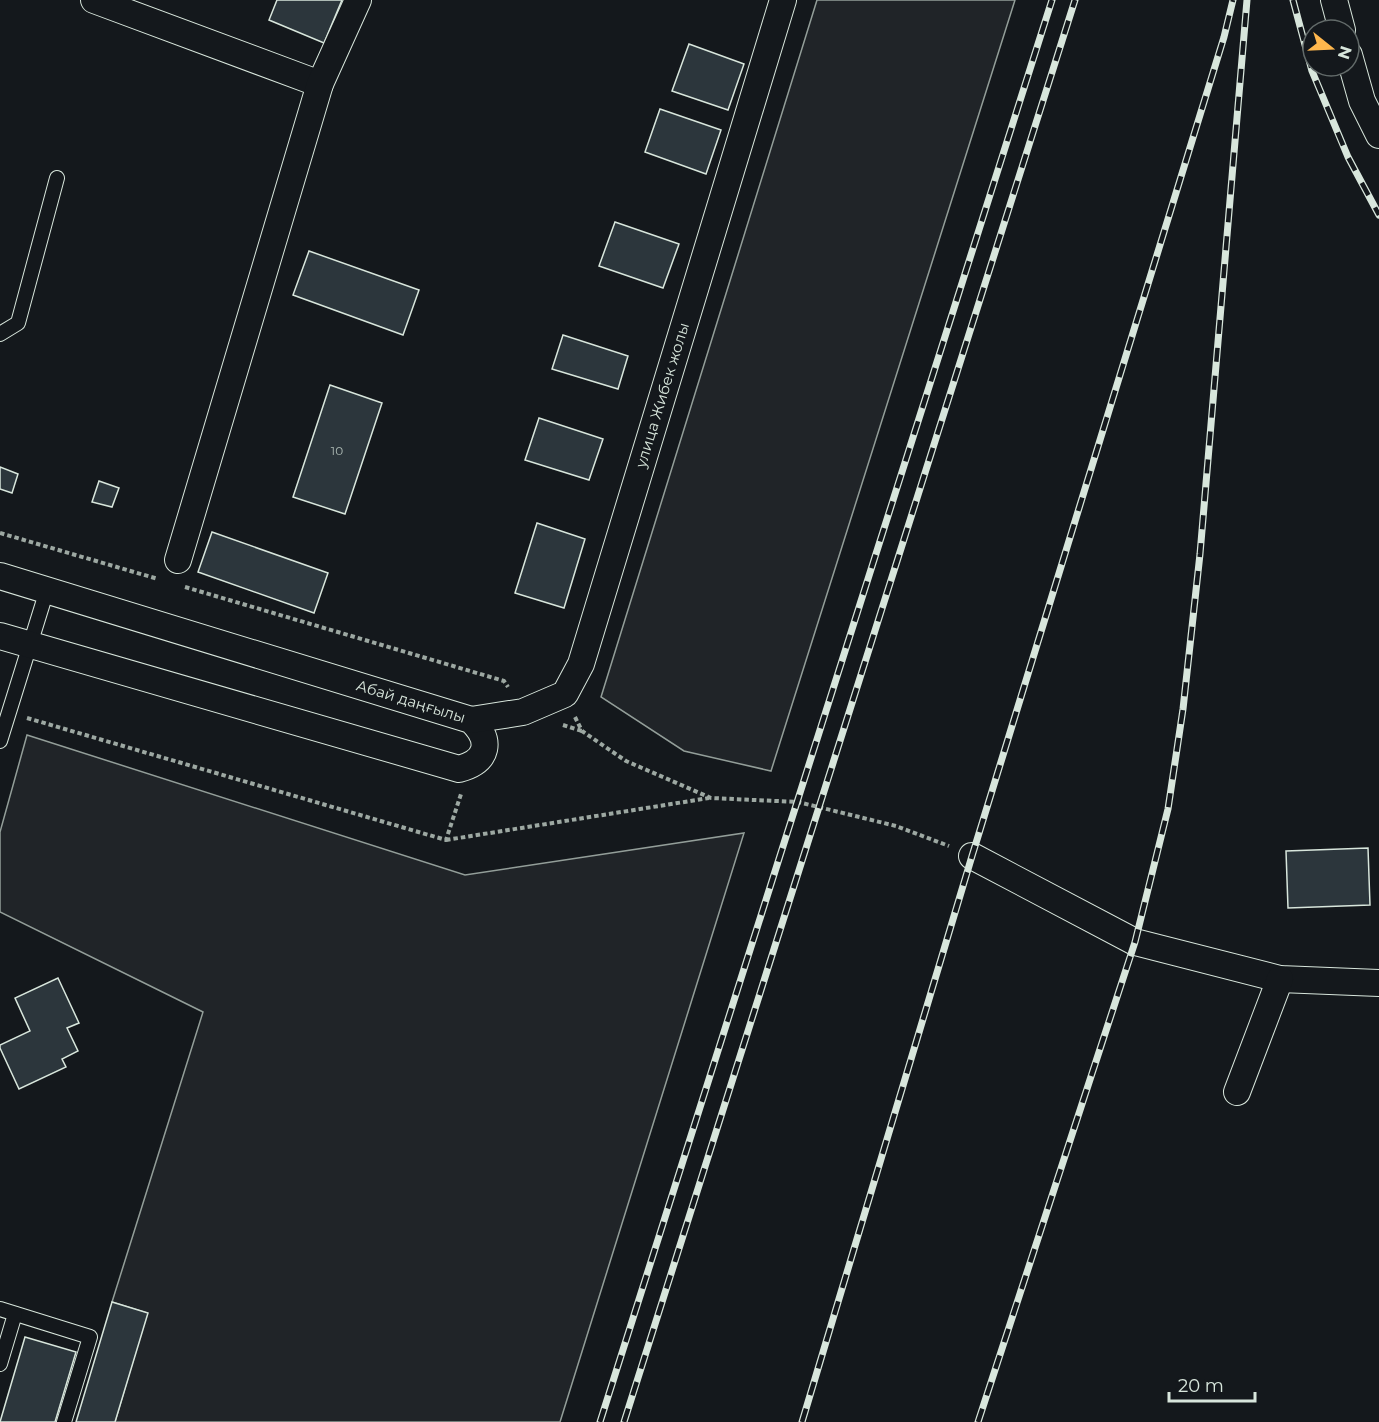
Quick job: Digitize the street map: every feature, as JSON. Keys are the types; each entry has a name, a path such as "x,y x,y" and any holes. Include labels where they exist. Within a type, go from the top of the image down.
{"street":[{"path":"94,0 320,84"},
{"path":"178,560 320,84 357,0"},
{"name":"улица Жибек жолы","path":"565,694 580,664 783,0"},
{"path":"1334,0 1339,18"},
{"path":"1356,78 1362,101 1379,135"},
{"name":"Абай даңғылы","path":"0,576 471,720 481,729 485,739 485,748 480,759 470,766"},
{"path":"0,636 459,769 470,766"},
{"path":"471,720 523,712 565,694"},
{"path":"972,856 1135,942 1280,979 1379,983"},
{"path":"1237,1092 1280,979"}],"lane":[{"path":"0,334 18,323 57,178"},
{"path":"0,741 47,590"},
{"path":"0,1309 90,1337 64,1422"},
{"path":"0,1364 15,1314"}],"path":[{"path":"0,533 160,580"},
{"path":"183,587 504,681 523,712"},
{"path":"565,694 582,731 626,761 711,798"},
{"path":"9,713 446,840 711,798 798,802 896,826 972,856"},
{"path":"446,840 470,766"}],"shaded area":[{"path":"817,0 1015,0 771,771 684,751 601,697"},
{"path":"27,735 465,875 744,833 560,1422 115,1422 147,1313 112,1302 203,1012 0,912 0,832"}],"building":[{"path":"277,0 342,0 324,43 269,20"},
{"path":"689,44 744,64 728,110 672,91"},
{"path":"660,109 721,130 706,174 645,152"},
{"path":"615,222 679,244 663,288 599,266"},
{"path":"309,251 419,290 403,335 293,295"},
{"path":"563,335 628,356 618,389 552,369"},
{"path":"330,385 382,403 345,514 293,497"},
{"path":"539,418 603,439 589,480 525,460"},
{"path":"0,467 18,474 12,493 0,489"},
{"path":"99,481 119,488 112,507 92,502"},
{"path":"537,523 585,539 564,608 515,593"},
{"path":"212,532 328,573 314,613 198,572"},
{"path":"1368,848 1370,905 1288,908 1286,851"},
{"path":"58,978 79,1023 67,1028 78,1051 62,1059 66,1067 19,1089 0,1048 0,1045 30,1031 15,998"},
{"path":"112,1302 148,1313 115,1422 76,1422"},
{"path":"25,1337 76,1352 55,1422 0,1422"}],"railway":[{"path":"600,1422 1052,0"},
{"path":"624,1422 1075,0"},
{"path":"802,1422 972,856 1224,37 1233,0"},
{"path":"978,1422 1135,942 1168,809 1183,709 1200,554 1247,0"},
{"path":"1293,0 1312,71 1348,157 1379,215"}]}
